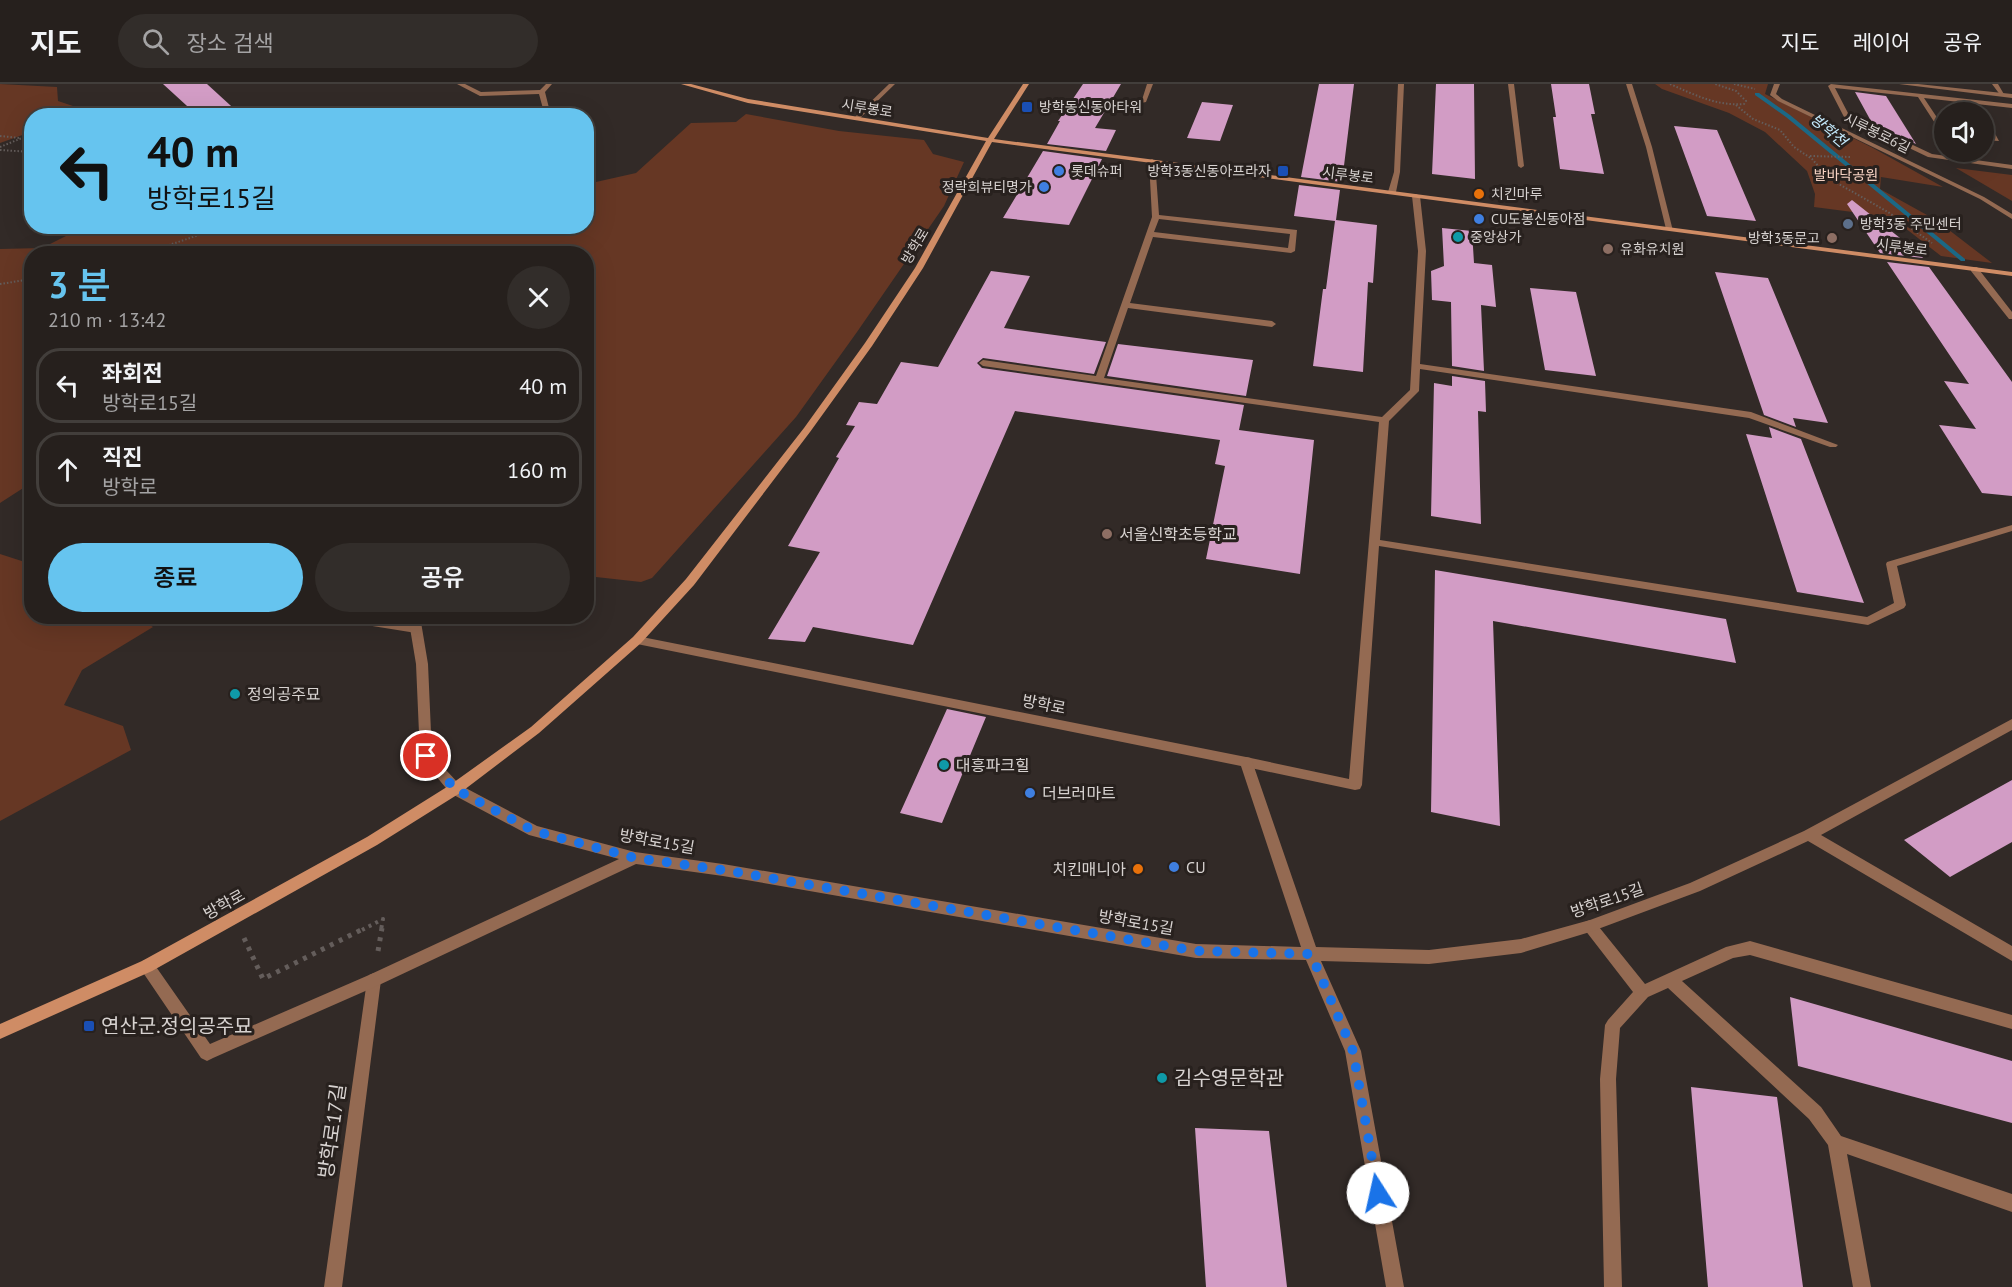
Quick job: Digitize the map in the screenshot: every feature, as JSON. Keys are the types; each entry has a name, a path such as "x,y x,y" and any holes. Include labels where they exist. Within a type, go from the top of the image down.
{"street":[{"path":"460,84 480,94 542,92 549,84"},
{"name":"시루봉로","path":"684,84 748,100 990,140 2012,274"},
{"path":"856,119 891,84"},
{"name":"방학로","path":"0,1032 147,966 372,841 455,789 535,730 637,640 690,582 807,430 869,344 950,215 990,140 1026,84"},
{"path":"1143,102 1150,84"},
{"path":"1392,192 1397,172 1401,84"},
{"path":"1511,84 1521,165"},
{"path":"1629,84 1649,147 1670,229"},
{"name":"시루봉로6길","path":"1777,84 1773,93 1780,100 1982,198 2012,217"},
{"path":"1902,84 2012,96"},
{"path":"1995,84 2003,95"},
{"path":"1973,102 1831,86 1846,116 1930,156 2012,167"},
{"path":"542,92 546,108"},
{"path":"1920,96 1934,118"},
{"path":"1994,104 2012,106"},
{"path":"1099,380 1156,217 1152,161"},
{"path":"1416,196 1422,251 1414,391 1384,420 1374,542 1868,621 1900,605 1892,564 2012,528"},
{"path":"1149,234 1291,251 1294,232 1156,217"},
{"path":"1974,269 2012,317"},
{"path":"1125,305 1272,324"},
{"path":"983,363 1384,420"},
{"path":"1415,366 1751,415 1833,445"},
{"name":"방학로","path":"637,640 1355,785 1374,542"},
{"path":"415,624 422,664 426,756 455,789"},
{"name":"방학로15길","path":"455,789 534,831 635,858 723,870 1196,951 1429,957 1521,946 1590,926 1695,887 1809,836 2012,724"},
{"path":"1246,762 1311,954 1353,1051 1395,1287"},
{"path":"1809,836 2012,954"},
{"path":"147,966 207,1053 374,981 635,858"},
{"path":"1590,926 1643,992"},
{"path":"1613,1287 1608,1079 1613,1025 1643,992 1731,952 1750,948 2012,1022"},
{"path":"1670,980 1815,1113 1836,1142 1862,1287"},
{"name":"방학로17길","path":"333,1287 374,981"},
{"path":"1836,1142 2012,1203"}],"path":[{"path":"1670,84 1711,102 1736,105 1744,104 1746,101 1736,92 1715,84"},
{"path":"1728,89 1735,88 1739,84"},
{"path":"1736,105 1753,119 1780,130 1794,147 1810,156 1830,179 1888,212 1960,267"},
{"path":"0,136 22,138 0,148"},
{"path":"0,148 24,151"},
{"path":"1810,156 1857,158"},
{"path":"166,246 202,234"},
{"path":"0,284 24,280"}],"green space":[{"path":"0,84 57,87 58,101 79,108 24,108 24,134 0,143"},
{"name":"발바닥공원","path":"1655,84 1768,84 1765,94 1873,148 1943,187 1881,177 1880,189 1936,220 1992,263 1941,256 1891,217 1814,207 1815,194 1807,171 1765,132 1729,113 1662,89"},
{"path":"746,114 839,131 924,140 933,154 964,162 944,206 796,417 652,578 641,582 594,577 594,246 46,246 70,234 594,234 594,182 636,173 691,123 736,122"},
{"path":"1956,168 2012,175 2012,201"},
{"path":"24,248 24,488 0,503 0,249"},
{"path":"0,554 24,562 24,624 148,624 153,627 82,670 64,705 123,726 131,750 0,821"}],"building":[{"path":"163,84 207,84 233,108 189,108"},
{"path":"1083,84 1121,84 1095,128 1116,130 1106,151 1047,144 1060,121 1058,121"},
{"path":"1319,84 1354,84 1342,182 1301,177"},
{"path":"1436,84 1474,84 1475,179 1432,174"},
{"path":"1551,84 1589,84 1595,114 1591,114 1604,174 1560,169"},
{"path":"1855,92 1886,96 1916,144 1872,123"},
{"path":"1202,102 1233,105 1220,141 1187,138"},
{"path":"1674,126 1717,130 1756,221 1707,216"},
{"path":"1043,151 1102,159 1069,225 1003,218"},
{"path":"1299,185 1340,190 1336,220 1377,225 1373,283 1368,282 1363,372 1313,366 1335,221 1294,216"},
{"path":"1852,200 1923,258 1880,253 1847,204"},
{"path":"1442,228 1472,231 1474,263 1492,265 1496,307 1481,305 1484,371 1452,366 1451,302 1432,300 1431,271 1444,266"},
{"path":"1887,262 1929,267 2012,382 2012,496 1982,493 1939,425 1976,429 1944,381 1969,384"},
{"path":"991,271 1030,276 1004,328 1106,342 1094,374 983,358 977,363 982,368 1244,405 1239,430 1314,440 1300,574 1206,559 1225,466 1215,464 1220,440 1015,411 913,645 813,627 805,642 768,639 820,552 788,546 855,426 846,425 859,402 877,404 901,362 938,367"},
{"path":"1715,272 1768,278 1828,423 1793,418 1796,427 1764,415"},
{"path":"1530,288 1576,292 1596,376 1545,370"},
{"path":"1118,344 1253,360 1246,396 1107,376"},
{"path":"1452,376 1485,381 1486,412 1478,411 1481,524 1431,516 1434,383 1452,386"},
{"path":"1769,427 1801,439 1864,603 1797,592 1746,434 1772,438"},
{"path":"1435,570 1726,619 1736,663 1493,621 1500,826 1431,812"},
{"name":"대흥파크힐","path":"947,709 986,717 942,823 900,813"},
{"path":"2012,780 2012,842 1950,877 1904,840"},
{"path":"1790,997 2012,1061 2012,1123 1798,1066"},
{"path":"1691,1087 1777,1097 1803,1287 1708,1287"},
{"path":"1195,1128 1269,1131 1287,1287 1206,1287"}],"waterway":[{"name":"방학천","path":"1757,94 1788,116 1963,260"}],"place":[{"name":"방학동신동아타워","path":"1027,107"},
{"name":"롯데슈퍼","path":"1059,171"},
{"name":"방학3동신동아프라자","path":"1283,171"},
{"name":"정락희뷰티명가","path":"1044,187"},
{"name":"치킨마루","path":"1479,194"},
{"name":"CU도봉신동아점","path":"1479,219"},
{"name":"방학3동 주민센터","path":"1848,224"},
{"name":"중앙상가","path":"1458,237"},
{"name":"방학3동문고","path":"1832,238"},
{"name":"유화유치원","path":"1608,249"},
{"name":"서울신학초등학교","path":"1107,534"},
{"name":"정의공주묘","path":"235,694"},
{"name":"대흥파크힐","path":"944,765"},
{"name":"더브러마트","path":"1030,793"},
{"name":"CU","path":"1174,867"},
{"name":"치킨매니아","path":"1138,869"},
{"name":"연산군.정의공주묘","path":"89,1026"},
{"name":"김수영문학관","path":"1162,1078"}],"route":[{"path":"426,756 455,789 534,831 635,858 723,870 1196,951 1311,954 1353,1051 1378,1193"}]}
